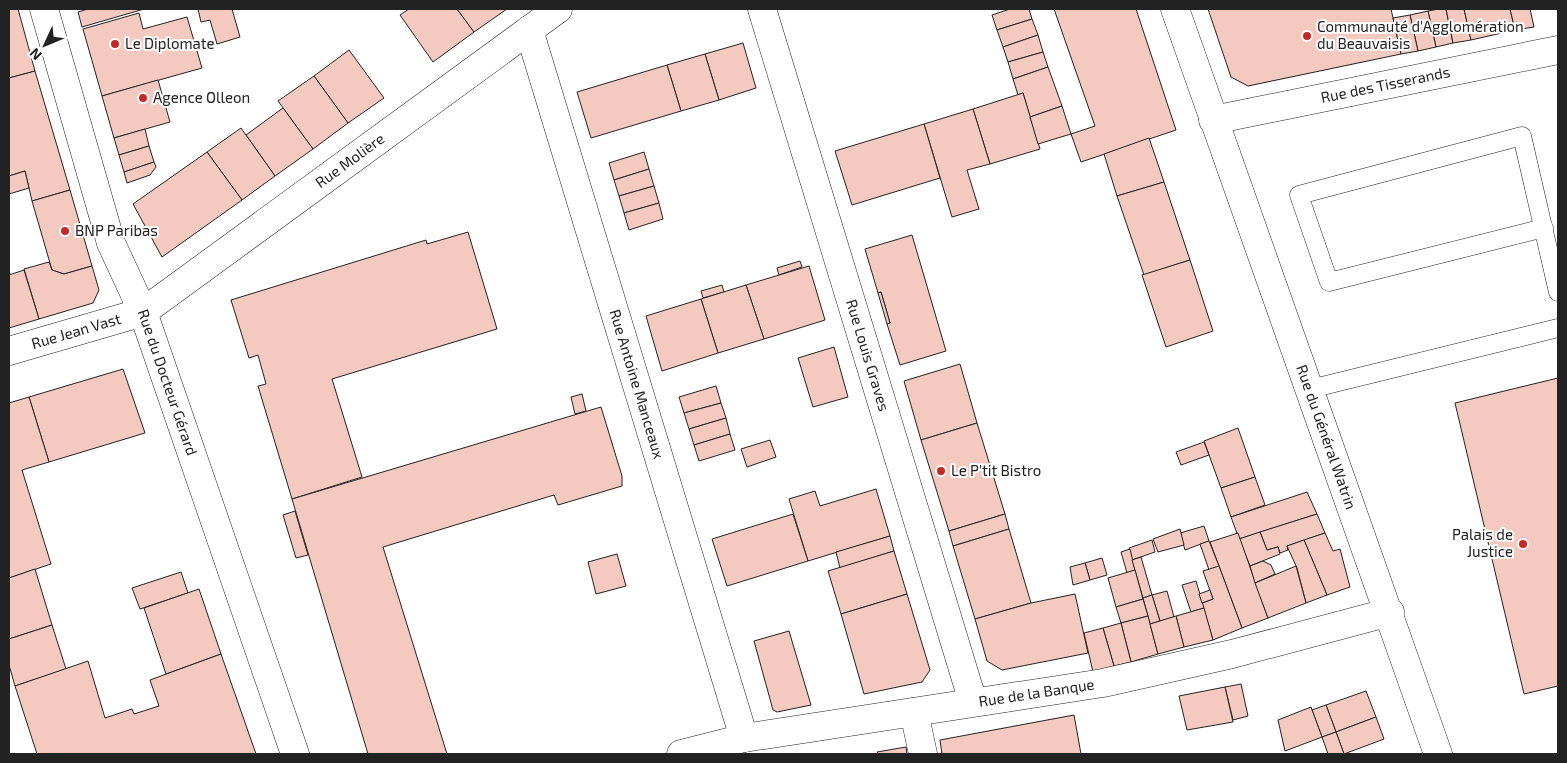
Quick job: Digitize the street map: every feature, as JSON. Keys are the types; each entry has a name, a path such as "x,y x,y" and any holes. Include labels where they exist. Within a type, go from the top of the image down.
{"street":[{"name":"Rue du Docteur Gérard","path":"44,9 111,243 142,312 295,754"},
{"name":"Rue Molière","path":"142,312 558,9"},
{"name":"Rue Louis Graves","path":"762,9 973,702"},
{"name":"Rue du Général Watrin","path":"1175,9 1390,612 1438,754"},
{"name":"Rue Antoine Manceaux","path":"529,30 744,738"},
{"name":"Rue des Tisserands","path":"1213,120 1558,50"},
{"name":"Rue Jean Vast","path":"9,351 142,312"},
{"name":"Rue de la Banque","path":"681,754 744,738 1102,683 1185,666 1390,612"},
{"path":"914,712 923,754"}],"lane":[{"path":"1544,228 1329,282 1299,195 1522,136 1544,228 1558,292"},
{"path":"1310,389 1558,328"}],"building":[{"path":"9,9 18,9 35,71 9,78"},
{"path":"88,9 144,9 82,27 78,12"},
{"path":"198,9 232,9 240,37 217,44 210,20 201,22"},
{"path":"409,9 457,9 474,32 433,62 400,15"},
{"path":"457,9 507,9 474,32"},
{"path":"1010,9 1029,9 1032,19 997,30 992,15"},
{"path":"1054,9 1136,9 1176,130 1081,162 1071,134 1095,126"},
{"name":"Communauté d'Agglomération du Beauvaisis","path":"1208,9 1391,9 1401,54 1248,86 1231,77"},
{"path":"1446,9 1453,43 1436,47 1428,11"},
{"path":"1446,9 1464,9 1471,40 1453,43"},
{"path":"1464,9 1510,9 1515,30 1471,40"},
{"path":"1510,9 1530,9 1534,27 1515,30"},
{"path":"1428,11 1436,47 1418,51 1410,15"},
{"path":"139,13 143,29 187,17 202,68 102,96 83,29"},
{"path":"1410,15 1418,51 1401,54 1393,18"},
{"path":"1032,19 1038,35 1003,47 997,30"},
{"path":"1038,35 1043,52 1008,62 1003,47"},
{"path":"743,43 756,88 719,100 705,54"},
{"path":"349,50 384,98 348,123 314,76"},
{"path":"1043,52 1048,67 1013,79 1008,62"},
{"path":"705,54 719,100 681,111 667,65"},
{"path":"667,65 681,111 591,138 577,92"},
{"path":"1048,67 1062,106 1030,117 1023,93 1018,95 1013,79"},
{"path":"35,71 70,190 32,201 25,171 9,176 9,78"},
{"path":"314,76 348,123 313,149 278,101"},
{"path":"158,80 170,122 114,138 102,96"},
{"path":"1023,93 1040,149 990,164 973,109"},
{"path":"1062,106 1071,134 1038,144 1030,117"},
{"path":"283,108 313,149 275,176 246,135"},
{"path":"973,109 990,164 967,170 979,209 952,217 924,124"},
{"path":"924,124 940,178 852,205 835,151"},
{"path":"241,128 275,176 242,200 207,152"},
{"path":"145,129 149,146 119,155 114,138"},
{"path":"1149,138 1164,182 1117,196 1104,154"},
{"path":"149,146 154,162 124,172 119,155"},
{"path":"207,152 242,200 162,257 133,204"},
{"path":"644,152 649,169 614,180 609,163"},
{"path":"154,162 156,167 150,175 127,183 124,172"},
{"path":"649,169 654,186 619,196 614,180"},
{"path":"25,171 29,188 9,194 9,176"},
{"path":"1164,182 1190,260 1144,275 1117,196"},
{"path":"654,186 659,203 624,213 619,196"},
{"path":"70,190 92,266 64,274 52,270 32,201"},
{"path":"659,203 663,219 629,230 624,213"},
{"path":"468,232 497,329 332,379 362,477 292,499 258,386 266,384 258,355 249,358 231,300 426,240 427,244"},
{"path":"912,235 946,351 900,365 887,324 890,323 881,292 878,293 865,249"},
{"path":"1190,260 1213,331 1166,347 1142,275"},
{"path":"800,261 802,267 779,275 777,268"},
{"path":"49,262 52,270 64,274 92,266 99,290 93,303 39,319 24,269"},
{"path":"809,266 825,320 764,339 746,285"},
{"path":"24,270 39,319 9,328 9,275"},
{"path":"722,285 724,292 703,298 701,291"},
{"path":"746,285 764,339 718,353 701,299"},
{"path":"881,292 890,323 887,324 878,293"},
{"path":"701,299 718,353 662,371 646,316"},
{"path":"834,347 848,397 813,407 798,358"},
{"path":"960,364 977,423 921,440 904,381"},
{"path":"123,369 145,433 49,462 29,397"},
{"name":"Palais de Justice","path":"1558,378 1558,686 1524,694 1455,403"},
{"path":"716,386 721,403 684,413 679,397"},
{"path":"582,394 586,411 575,414 571,397"},
{"path":"29,397 49,462 22,470 51,564 9,578 9,403"},
{"path":"721,403 726,418 689,429 684,413"},
{"path":"601,407 622,476 622,486 558,505 554,495 383,547 447,754 368,754 292,499"},
{"path":"726,418 730,434 694,445 689,429"},
{"path":"977,423 1005,514 949,531 921,440"},
{"path":"1238,428 1255,477 1221,488 1204,441"},
{"path":"730,434 735,450 699,461 694,445"},
{"path":"770,440 776,457 747,467 741,449"},
{"path":"1204,442 1209,455 1181,465 1176,452"},
{"path":"1255,477 1265,505 1231,517 1221,488"},
{"path":"876,489 890,536 808,561 789,499 815,491 820,506"},
{"path":"1307,492 1317,514 1239,539 1231,517"},
{"path":"295,511 308,555 296,558 283,515"},
{"path":"793,514 808,561 727,586 712,539"},
{"path":"1005,514 1009,529 953,546 949,531"},
{"path":"1317,514 1325,533 1287,546 1288,550 1280,553 1278,547 1267,550 1260,532"},
{"path":"1204,526 1209,541 1185,550 1180,533"},
{"path":"1009,529 1031,603 975,619 953,546"},
{"path":"1180,529 1184,545 1158,552 1153,539"},
{"path":"1260,532 1267,550 1278,547 1280,554 1250,566 1239,539"},
{"path":"1238,533 1268,618 1242,628 1210,542"},
{"path":"1325,533 1333,551 1340,549 1350,587 1327,595 1304,540"},
{"path":"890,536 894,551 840,568 836,552"},
{"path":"1152,540 1155,552 1132,560 1129,548"},
{"path":"1304,540 1327,595 1306,603 1297,568 1287,546"},
{"path":"1209,541 1219,566 1209,570 1200,544"},
{"path":"1130,549 1135,570 1127,573 1121,552"},
{"path":"894,551 907,594 841,614 828,571"},
{"path":"617,554 626,586 596,594 588,562"},
{"path":"1141,557 1152,595 1143,598 1132,560"},
{"path":"1102,558 1107,575 1090,580 1085,563"},
{"path":"1263,561 1271,565 1275,574 1255,583 1250,566"},
{"path":"1085,563 1090,580 1073,585 1070,567"},
{"path":"1219,566 1242,628 1213,640 1202,603 1213,599 1203,571"},
{"path":"1296,566 1306,603 1268,618 1255,583"},
{"path":"35,569 52,625 9,639 9,578"},
{"path":"1135,570 1143,599 1116,607 1108,578"},
{"path":"181,572 188,593 140,609 132,588"},
{"path":"1196,581 1204,608 1191,612 1182,585"},
{"path":"199,589 221,654 166,674 144,608"},
{"path":"1210,590 1213,599 1202,603 1199,594"},
{"path":"1167,591 1174,617 1160,621 1152,595"},
{"path":"907,594 930,670 922,682 864,694 841,614"},
{"path":"1075,594 1088,653 1002,670 987,661 975,619 1031,603"},
{"path":"1152,595 1160,621 1150,624 1143,598"},
{"path":"1143,599 1148,616 1121,623 1116,607"},
{"path":"1204,608 1213,640 1184,647 1176,616"},
{"path":"1148,616 1158,654 1131,662 1121,623"},
{"path":"1176,616 1184,647 1158,654 1150,624"},
{"path":"1121,623 1131,662 1114,666 1103,628"},
{"path":"52,625 66,669 15,686 9,665 9,639"},
{"path":"1103,628 1114,666 1093,672 1084,633"},
{"path":"789,631 811,705 777,712 773,710 754,641"},
{"path":"221,654 256,754 37,754 15,686 88,661 105,718 132,709 134,714 159,706 150,680"},
{"path":"1241,684 1248,716 1233,720 1225,687"},
{"path":"1225,687 1233,722 1187,730 1179,696"},
{"path":"1366,691 1376,717 1336,732 1326,705"},
{"path":"1326,705 1336,732 1322,737 1312,710"},
{"path":"1311,707 1322,737 1285,751 1278,720"},
{"path":"1074,715 1081,754 942,754 940,740"},
{"path":"1376,717 1384,739 1344,754 1336,732"},
{"path":"1336,732 1344,754 1328,754 1322,737"},
{"path":"906,747 907,754 878,754 877,752"}],"place":[{"name":"Communauté d'Agglomération du Beauvaisis","path":"1307,36"},
{"name":"Le Diplomate","path":"115,44"},
{"name":"Agence Olleon","path":"143,98"},
{"name":"BNP Paribas","path":"65,231"},
{"name":"Le P'tit Bistro","path":"941,471"},
{"name":"Palais de Justice","path":"1523,544"}]}
